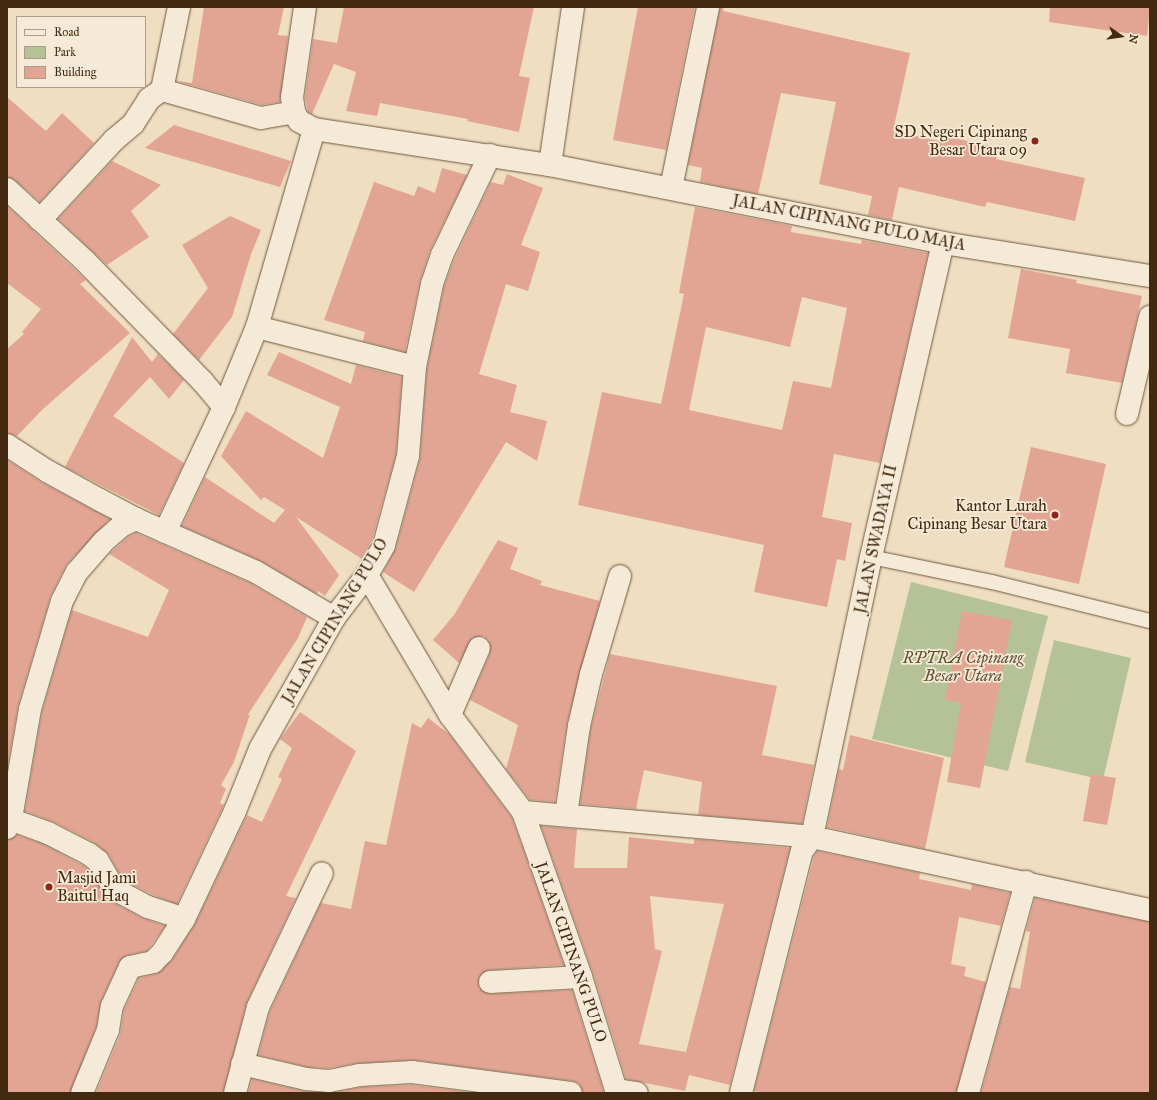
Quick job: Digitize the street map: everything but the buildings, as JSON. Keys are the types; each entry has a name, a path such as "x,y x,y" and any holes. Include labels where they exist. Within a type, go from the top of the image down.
{"street":[{"path":"40,220 114,140 133,124 149,99 162,90 179,7"},
{"path":"162,90 261,118 294,112 292,97 305,7"},
{"path":"550,165 573,7"},
{"path":"671,188 708,7"},
{"name":"JALAN CIPINANG PULO MAJA","path":"294,112 299,121 314,130 550,165 943,243 1150,276"},
{"path":"165,532 224,407 257,327 314,130"},
{"name":"JALAN CIPINANG PULO","path":"82,1093 108,1030 112,1006 130,967 153,962 162,953 184,920 235,811 260,749 334,618 367,575 384,545 402,482 412,427 415,367 432,284 442,255 490,155"},
{"path":"7,189 96,272 203,382 224,407"},
{"name":"JALAN SWADAYA II","path":"812,837 871,557 943,243"},
{"path":"1127,414 1150,317"},
{"path":"257,327 415,367"},
{"path":"10,452 136,519 256,572 334,618"},
{"path":"136,519 121,526 104,541 77,572 62,601 28,716 8,822 48,833 89,854 98,861 114,888 148,907 184,920"},
{"name":"JALAN CIPINANG PULO","path":"367,575 450,715 523,812 581,977 624,1092"},
{"path":"566,815 579,726 591,674 620,576"},
{"path":"450,715 479,648"},
{"path":"523,812 812,837 1150,910"},
{"path":"741,1093 802,851 812,837"},
{"path":"234,1093 258,1007 322,873"},
{"path":"968,1093 1026,882"},
{"path":"490,982 581,977"},
{"path":"242,1064 306,1079 329,1081 360,1075 412,1072 571,1093"}],"lane":[{"path":"871,557 1007,585 1150,621"}],"green space":[{"name":"RPTRA Cipinang Besar Utara","path":"911,582 1048,616 1008,771 872,739"},
{"path":"1054,640 1131,658 1103,780 1025,762"}],"place":[{"name":"SD Negeri Cipinang Besar Utara 09","path":"1035,141"},
{"name":"Kantor Lurah Cipinang Besar Utara","path":"1055,515"},
{"name":"Masjid Jami Baitul Haq","path":"49,887"}]}
